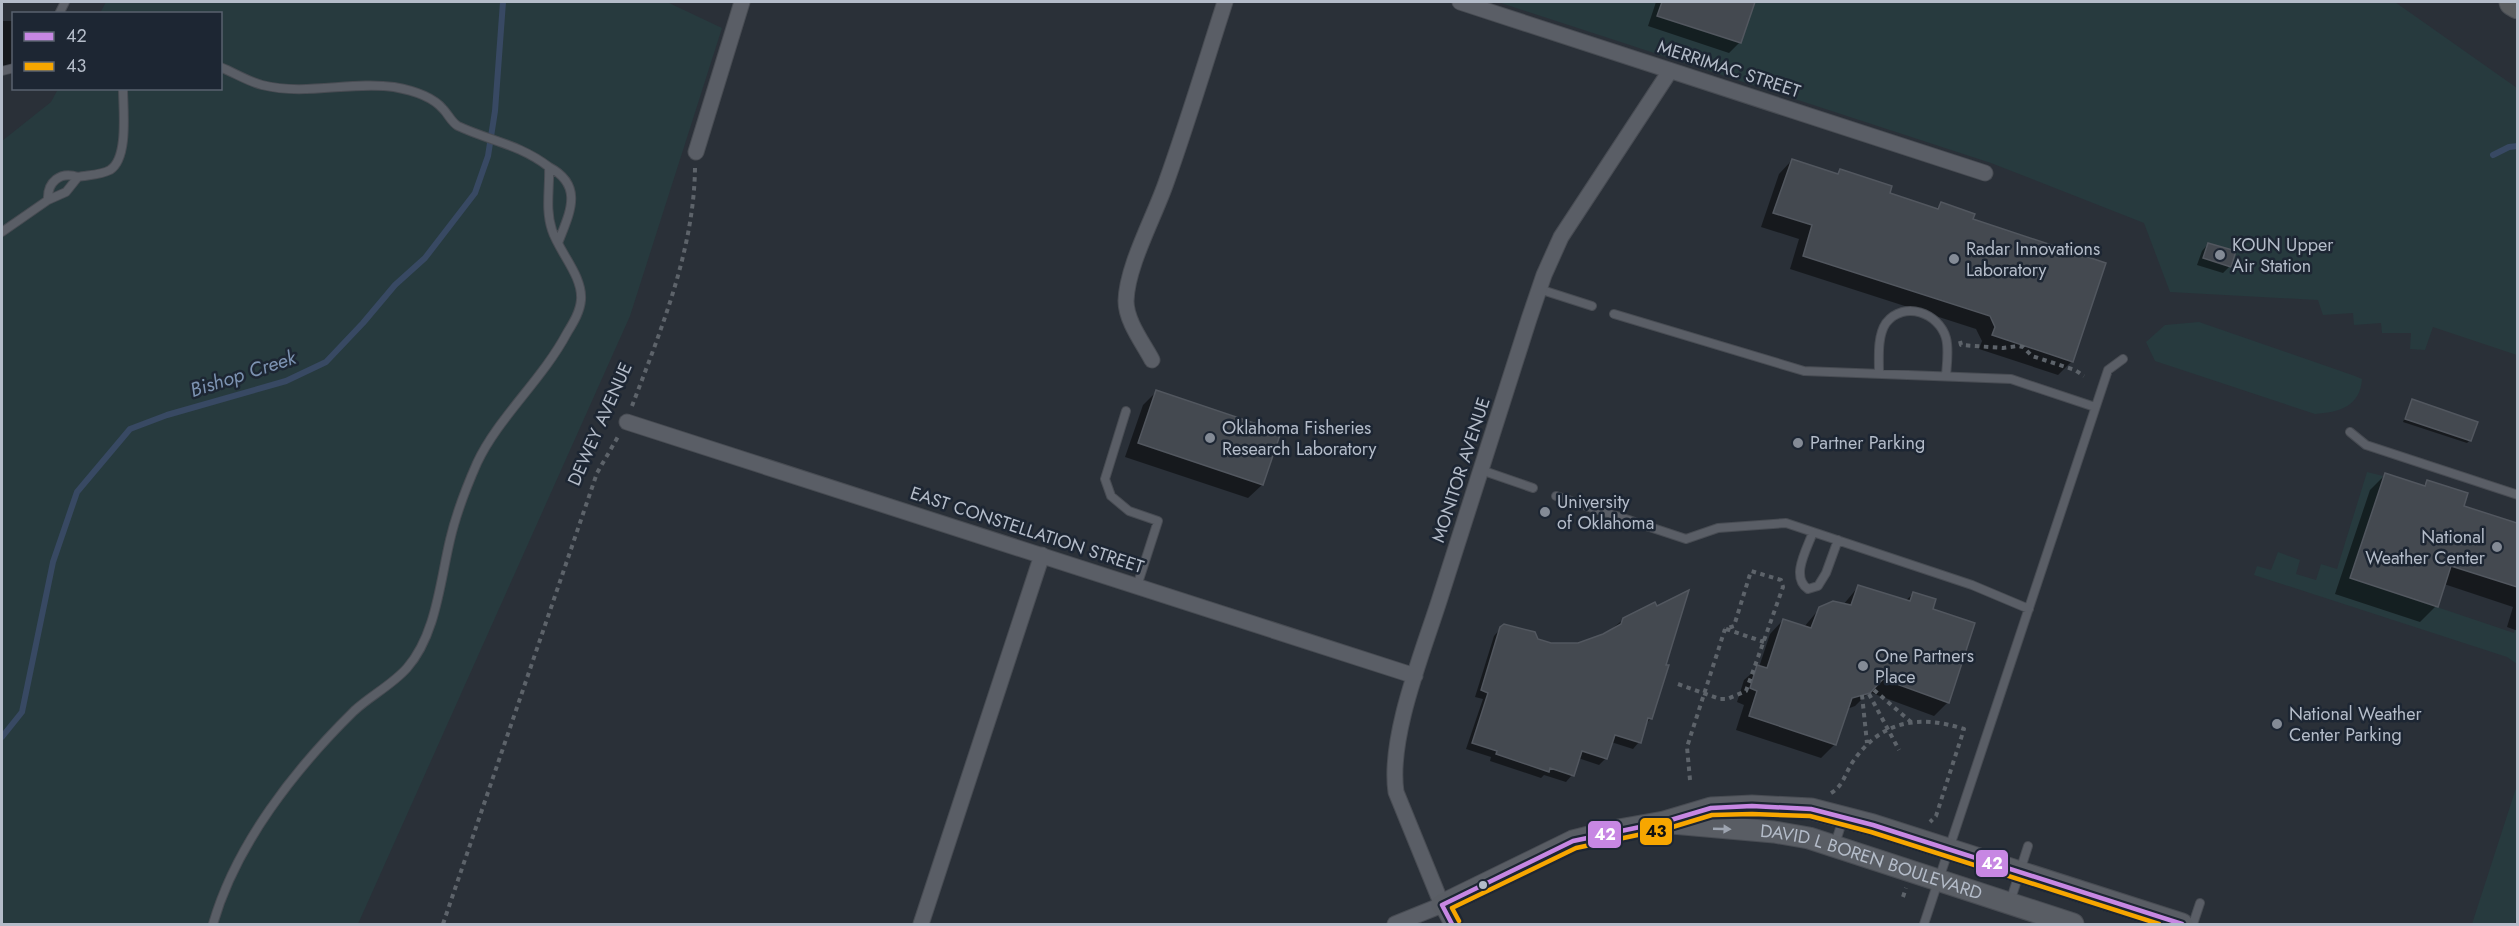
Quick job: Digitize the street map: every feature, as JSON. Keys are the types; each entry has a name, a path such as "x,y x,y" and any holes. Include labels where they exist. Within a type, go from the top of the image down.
{"highway":[{"path":"2513,2 2517,5"}],"street":[{"path":"696,152 742,2"},
{"path":"1152,360 1129,313 1126,302 1130,282 1138,252 1167,182 1225,2"},
{"name":"MERRIMAC STREET","path":"1460,2 1985,173"},
{"name":"MONITOR AVENUE","path":"1452,924 1395,792 1393,772 1402,723 1539,289 1561,237 1670,71"},
{"name":"EAST CONSTELLATION STREET","path":"627,422 1415,676"},
{"path":"921,924 1041,555"},
{"name":"DAVID L BOREN BOULEVARD","path":"1442,905 1573,841 1664,822 1711,808 1752,806 1811,809 1844,817 2182,924"},
{"name":"DAVID L BOREN BOULEVARD","path":"1664,822 1714,829 1774,832 1835,846 2073,924"},
{"path":"1395,924 1442,905"}],"lane":[{"path":"222,68 263,85 311,89 368,84 397,87 435,101 456,125 519,148 559,172 567,181 572,193 568,218 558,243"},
{"path":"48,201 47,192 54,180 66,175 78,177 103,173 117,164 123,146 123,90"},
{"path":"213,924 236,866 274,803 339,727 407,668 422,646 432,617 461,503 477,462 490,440 533,386 560,347 580,307 581,290 552,231 547,203 549,167"},
{"path":"2,232 48,201 66,192 78,177"},
{"path":"1539,289 1593,306"},
{"path":"1879,374 1880,340 1886,323 1903,312 1913,311 1936,319 1942,329 1946,339 1946,375"},
{"path":"1614,314 1804,372 1946,375 2011,379 2095,407"},
{"path":"1924,924 2108,370 2123,359"},
{"path":"1126,411 1105,479 1111,496 1121,505 1129,511 1158,521 1137,586"},
{"path":"2350,432 2366,445 2517,495"},
{"path":"1481,470 1533,488"},
{"path":"1556,496 1686,539 1718,528 1786,523 1972,585 2029,609"},
{"path":"1813,532 1798,575 1801,585 1808,589 1818,586 1838,540"},
{"path":"1835,846 1844,817"},
{"path":"2010,903 2028,846"},
{"path":"2193,924 2200,903"}],"path":[{"name":"DEWEY AVENUE","path":"443,924 597,473 627,422 657,339 681,264 695,196 696,152"},
{"path":"1961,345 2003,348 2018,346 2032,356 2075,370 2084,376"},
{"path":"1678,684 1727,699 1746,691 1782,587 1780,580 1751,571 1734,626 1725,629"},
{"path":"1725,629 1764,642"},
{"path":"1690,780 1687,747 1725,629"},
{"path":"1874,690 1912,722"},
{"path":"1869,694 1899,750"},
{"path":"1862,695 1867,744"},
{"path":"1827,795 1840,785 1853,761 1867,744 1887,729 1912,722 1939,722 1964,729 1936,816 1932,821"}],"green space":[{"path":"106,2 667,2 722,28 630,316 358,924 2,924 2,141 51,102 57,90 222,90 222,12 101,12"},
{"path":"1498,2 2395,2 2517,88 2517,355 2433,327 2425,350 2410,349 2411,333 2382,333 2381,323 2354,325 2353,313 2323,315 2318,300 2170,292 2144,223 1991,163"},
{"path":"2199,322 2362,379 2357,396 2353,402 2340,409 2315,414 2155,361 2146,342 2165,325"},
{"path":"2367,472 2383,476 2351,578 2514,633 2517,623 2517,664 2507,657 2254,575 2257,566 2271,570 2278,552 2300,560 2296,574 2316,580 2321,564 2337,569"},
{"path":"2517,785 2517,916 2514,924 2472,924"}],"building":[{"path":"1662,2 1755,2 1741,43 1657,16"},
{"name":"Radar Innovations Laboratory","path":"1792,159 1838,174 1840,169 1892,186 1890,193 1938,209 1941,202 1975,214 1973,219 2106,263 2073,362 1992,335 1995,327 1990,316 1803,256 1812,225 1773,213"},
{"name":"KOUN Upper Air Station","path":"2208,243 2236,251 2231,267 2203,258"},
{"name":"Oklahoma Fisheries Research Laboratory","path":"1156,390 1281,432 1263,485 1138,443"},
{"path":"2412,399 2478,422 2471,441 2405,419"},
{"path":"2385,473 2425,486 2427,480 2468,493 2464,506 2517,523 2517,587 2451,566 2438,607 2350,578"},
{"name":"One Partners Place","path":"1858,585 1910,601 1913,592 1936,599 1933,609 1975,623 1949,703 1883,679 1870,693 1852,698 1836,745 1749,716 1757,691 1750,688 1757,665 1767,668 1783,619 1811,628 1819,607 1833,601 1851,605"},
{"path":"1689,590 1666,665 1669,665 1652,719 1648,718 1641,743 1615,735 1607,759 1582,751 1574,776 1550,768 1549,772 1496,754 1497,751 1472,743 1488,693 1481,690 1500,627 1504,624 1535,632 1538,639 1551,643 1578,643 1603,634 1621,624 1623,618 1655,602 1657,606"}],"waterway":[{"name":"Bishop Creek","path":"2,737 22,712 53,562 77,492 130,429 167,415 286,381 326,362 395,285 425,258 475,193 488,156 495,111 503,2"},
{"path":"2493,155 2509,147 2518,146"}],"transit line":[{"name":"42","path":"1452,924 1442,905 1573,841 1664,822 1711,808 1752,806 1811,809 1873,825 2182,924"},
{"name":"43","path":"1459,921 1452,908 1576,848 1666,829 1712,815 1752,814 1810,816 1871,832 2159,924"}],"place":[{"name":"KOUN Upper Air Station","path":"2220,255"},
{"name":"Radar Innovations Laboratory","path":"1954,259"},
{"name":"Oklahoma Fisheries Research Laboratory","path":"1210,438"},
{"name":"Partner Parking","path":"1798,443"},
{"name":"University of Oklahoma","path":"1545,512"},
{"name":"National Weather Center","path":"2497,547"},
{"name":"One Partners Place","path":"1863,666"},
{"name":"National Weather Center Parking","path":"2277,724"}]}
